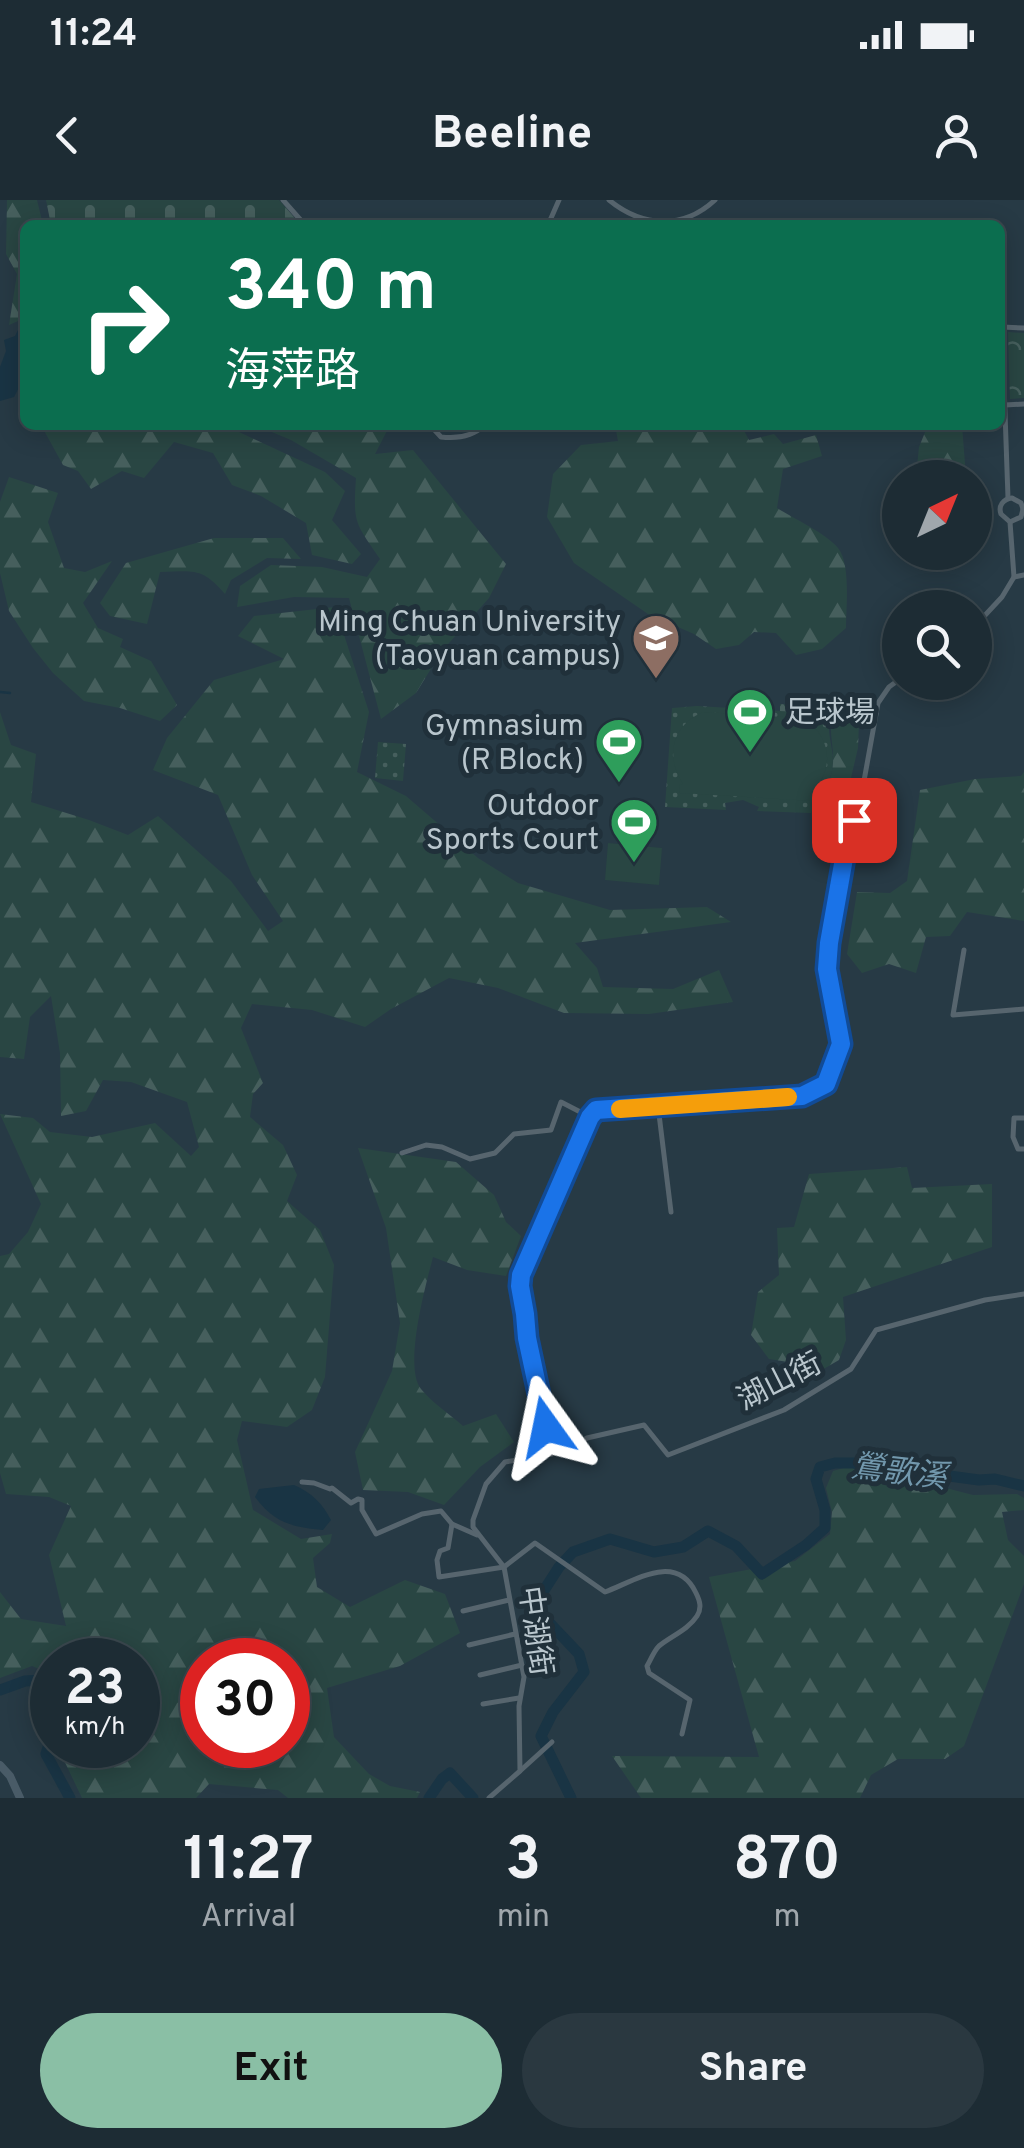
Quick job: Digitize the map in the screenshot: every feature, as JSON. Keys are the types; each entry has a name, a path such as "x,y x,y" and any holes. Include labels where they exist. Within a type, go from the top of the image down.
{"street":[{"path":"283,200 300,220"},
{"path":"609,200 626,212 655,220"},
{"path":"669,220 690,218 715,200"},
{"path":"1008,498 1005,405 1024,404"},
{"path":"434,430 440,437 458,439 479,430"},
{"path":"1008,498 1018,500 1024,510 1021,517 1010,522"},
{"path":"1008,498 1000,510 1010,522"},
{"path":"992,608 1014,578 1010,522"},
{"path":"1014,578 1024,575"},
{"path":"480,1536 474,1520 486,1484 494,1473 505,1462 552,1454 527,1338 521,1275 590,1117 596,1110 802,1096 826,1084 841,1044 827,969 829,943 846,847 882,697"},
{"path":"964,950 953,1015 1024,1009"},
{"path":"402,1153 426,1144 470,1160 495,1153 514,1134 551,1130 561,1102 590,1117"},
{"path":"658,1106 670,1212"},
{"path":"1021,1149 1013,1137 1014,1118 1024,1118"},
{"name":"湖山街","path":"552,1454 587,1438 644,1425 668,1455 784,1410 851,1368 876,1330 985,1300 1024,1294"},
{"path":"302,1482 332,1488 351,1504 362,1500 362,1510 376,1534 422,1514 441,1511 452,1524 480,1536"},
{"path":"452,1524 448,1548 440,1551 437,1560 440,1578 504,1567 535,1543 605,1592 636,1577 661,1572 686,1578 695,1590 700,1611 656,1648 647,1666 649,1674 690,1700 682,1734"},
{"name":"中湖街","path":"480,1536 504,1567 524,1677 520,1698 520,1771"},
{"path":"463,1612 509,1600"},
{"path":"469,1645 516,1634"},
{"path":"480,1675 522,1666"},
{"path":"483,1704 520,1698"},
{"path":"489,1798 552,1742"},
{"path":"0,1765 20,1798"}],"green space":[{"path":"7,200 37,200 42,220 20,220 20,320 9,325 17,274 6,254"},
{"path":"46,200 279,200 297,220 50,220"},
{"path":"1008,332 1024,333 1024,398 1010,399"},
{"path":"44,430 237,430 325,472 345,491 332,520 361,554 352,564 312,555 306,523 261,496 232,485 213,453 174,442 144,478 122,471 91,489 78,471 63,465"},
{"path":"267,430 387,430 375,454 413,450 506,564 489,598 442,651 416,693 381,719 349,598 294,597 237,607 240,586 271,565 322,567 367,577 380,559 358,522 356,478"},
{"path":"616,430 744,430 749,440 774,434 783,444 816,435 822,456 783,469 777,508 838,548 846,575 846,628 822,649 796,655 776,633 754,632 739,645 716,649 694,634 648,614 574,563 547,517 553,474 581,445 618,441"},
{"path":"926,430 962,430 965,460 918,460"},
{"path":"9,477 58,493 48,522 64,568 85,572 112,561 83,603 98,628 123,639 120,647 151,661 177,705 160,721 84,701 53,673 9,611 0,573 0,502"},
{"path":"214,538 283,538 301,559 267,558 231,580 225,594 197,572 160,572 147,624 110,616 100,603 126,563"},
{"path":"335,607 369,712 357,772 406,796 478,858 518,883 610,910 707,907 731,922 575,943 597,968 603,987 673,989 719,970 733,1002 649,1014 564,1013 498,988 449,978 365,1027 312,1010 252,1004 241,1028 263,1083 253,1094 250,1117 283,1145 297,1175 287,1201 320,1230 334,1265 325,1377 312,1410 287,1427 242,1421 237,1440 253,1510 301,1539 332,1534 330,1543 313,1558 317,1587 350,1607 405,1580 445,1594 460,1633 400,1666 327,1688 334,1737 369,1774 390,1786 420,1792 417,1798 288,1798 278,1790 209,1784 196,1798 82,1798 68,1768 160,1768 160,1638 30,1638 30,1667 0,1678 0,1592 21,1619 66,1626 49,1555 71,1506 49,1497 6,1494 0,1473 0,1256 9,1254 28,1232 41,1204 0,1114 33,1118 50,1132 92,1137 155,1123 191,1156 199,1147 187,1102 131,1082 103,1080 86,1111 61,1116 60,1053 51,996 30,1017 24,1059 0,1057 0,712 11,745 36,754 31,802 128,835 158,816 231,881 268,931 283,921 252,875 218,795 153,770 167,738 214,680 284,659 238,636 254,616"},
{"path":"780,704 840,708 855,716 859,723 858,748 838,833 812,821 811,807 817,808 832,771 832,714 780,711"},
{"path":"672,708 832,714 832,771 817,808 812,808 811,813 757,811 759,807 743,800 725,803 726,810 665,807","holes":["823,777 808,795 684,785"]},
{"path":"703,712 800,718 811,724 827,753 824,775 810,794 814,801 680,793 679,785 683,784 674,763 675,743 684,725"},
{"path":"378,742 406,744 403,781 375,778"},
{"path":"1024,772 1024,921 967,912 950,936 926,937 916,973 889,964 862,973 847,954 857,892 890,893 907,881 920,790 975,779 1021,776"},
{"name":"Outdoor Sports Court","path":"608,843 662,848 659,885 605,880"},
{"path":"358,1148 456,1162 494,1195 506,1222 521,1236 506,1276 467,1270 433,1257 415,1345 416,1378 425,1394 463,1426 496,1414 514,1442 480,1467 444,1505 408,1492 363,1490 355,1452 392,1371 400,1323 386,1228"},
{"path":"907,1167 912,1188 992,1184 992,1247 843,1297 846,1340 839,1360 803,1381 788,1362 769,1359 751,1335 758,1292 779,1275 777,1228 794,1227 809,1174"},
{"path":"847,1467 973,1495 1017,1494 1024,1498 1024,1510 1002,1512 1008,1540 1024,1556 1024,1584 964,1746 945,1759 898,1759 871,1775 860,1798 641,1798 612,1756 759,1757 709,1577 795,1561 830,1534 832,1512 826,1488 833,1471"}],"water":[{"path":"20,326 20,386 14,397 0,401 4,340 15,336"},
{"path":"294,1485 311,1495 328,1514 331,1520 323,1530 284,1522 255,1497 259,1489"}],"waterway":[{"path":"0,692 10,693"},
{"name":"鶯歌溪","path":"571,1798 541,1736 553,1712 584,1672 579,1654 542,1615 541,1595 573,1552 610,1539 654,1552 683,1547 708,1531 736,1546 762,1574 825,1528 825,1510 816,1479 820,1467 835,1463 995,1479 1024,1486"},
{"name":"鶯歌溪","path":"0,1690 30,1681"},
{"name":"鶯歌溪","path":"54,1768 70,1798"},
{"name":"鶯歌溪","path":"429,1798 450,1773 473,1798"}],"slow traffic":[{"path":"620,1109 788,1097"}],"place":[{"name":"Ming Chuan University (Taoyuan campus)","path":"656,680"},
{"name":"足球場","path":"750,754"},
{"name":"Gymnasium (R Block)","path":"619,784"},
{"name":"Outdoor Sports Court","path":"634,864"}],"route":[{"path":"546,1427 527,1338 521,1275 590,1117 596,1110 802,1096 826,1084 841,1044 827,969 829,943 854,820"}]}
